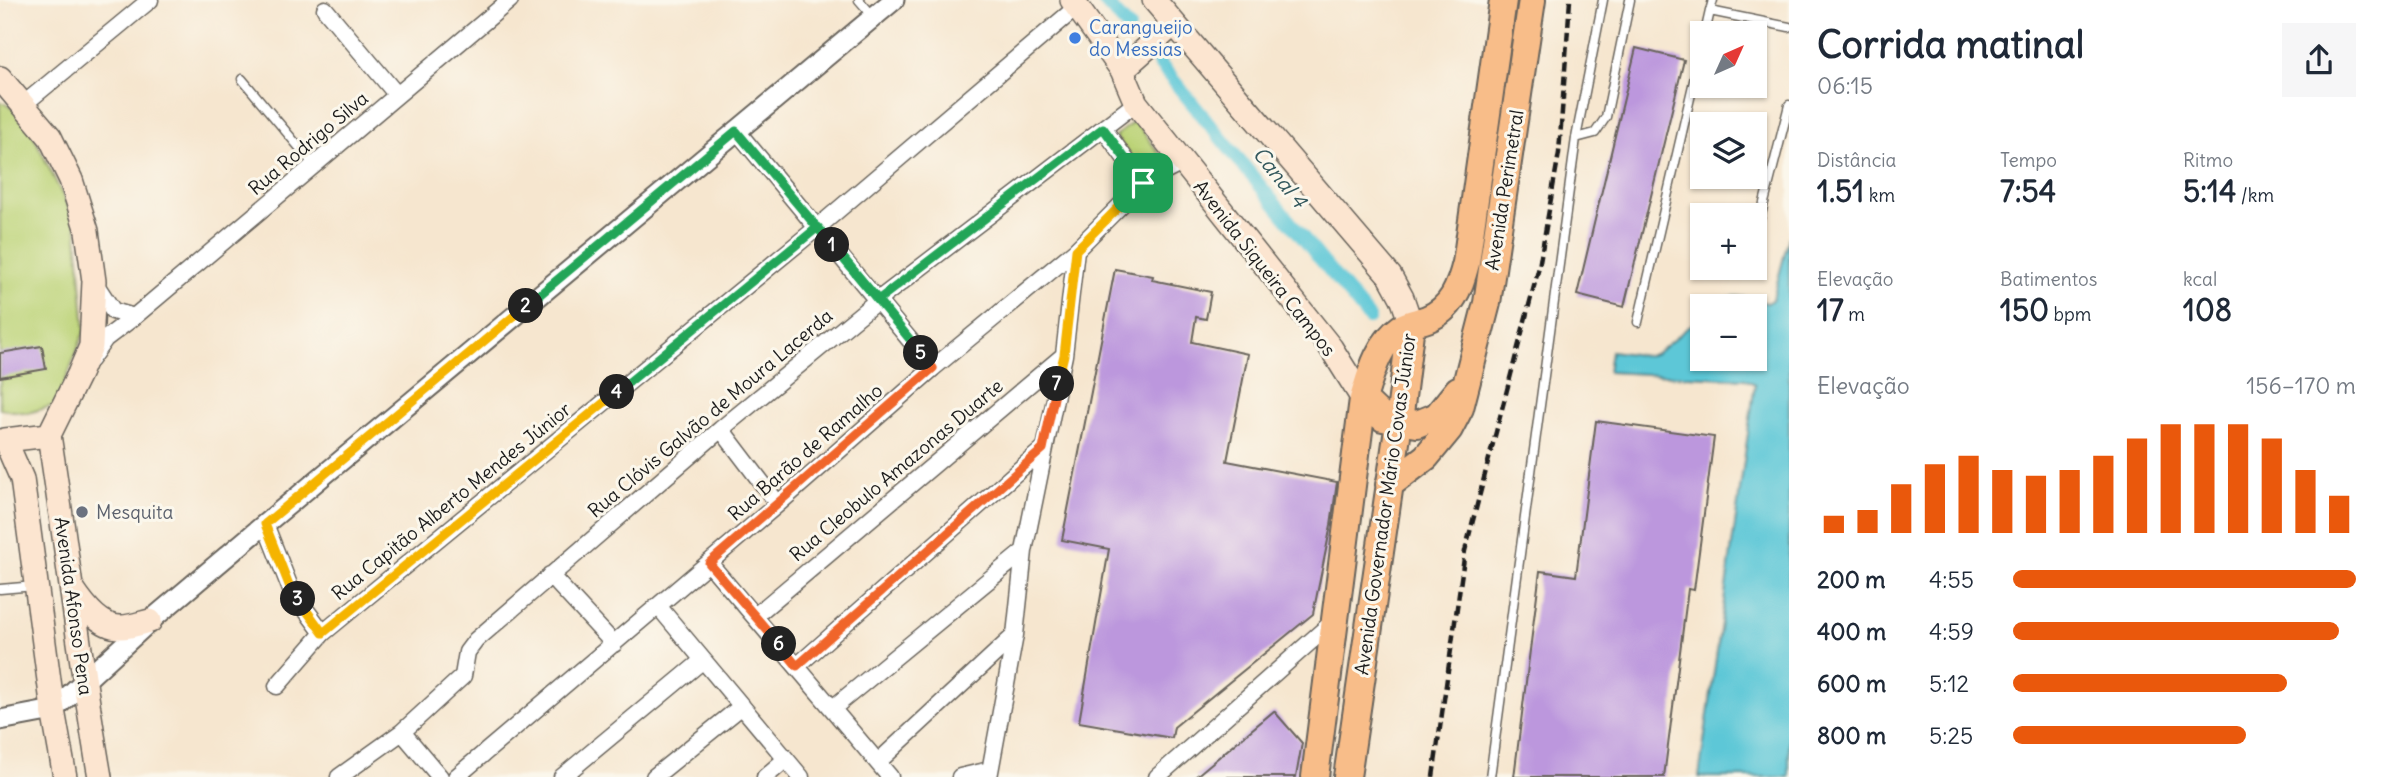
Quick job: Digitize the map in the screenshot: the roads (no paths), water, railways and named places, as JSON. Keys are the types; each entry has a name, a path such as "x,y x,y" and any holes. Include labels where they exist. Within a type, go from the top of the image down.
{"main road":[{"path":"1154,0 1169,28 1390,276 1402,298 1410,324"},
{"name":"Avenida Perimetral","path":"1410,324 1429,318 1445,308 1459,289 1463,276 1503,0"},
{"name":"Avenida Perimetral","path":"1389,485 1426,457 1449,429 1460,408 1487,303 1532,0"},
{"name":"Avenida Siqueira Campos","path":"1075,3 1126,67 1136,103 1331,348 1363,399"},
{"path":"1126,67 1169,28"},
{"path":"0,78 50,137 71,180 87,231 94,281 90,346 49,435 3,438"},
{"path":"0,93 24,104"},
{"name":"Avenida Governador Mário Covas Júnior","path":"1315,777 1363,399 1382,348 1402,327 1410,324 1399,422 1347,777"},
{"path":"1363,399 1383,418 1417,424 1437,416 1468,379"},
{"name":"Avenida Afonso Pena","path":"49,435 73,589 83,681 100,777"},
{"name":"Avenida Afonso Pena","path":"3,438 22,479 53,710 65,777"},
{"path":"73,589 97,617 114,626 150,621"}],"street":[{"path":"24,104 150,0"},
{"name":"Rua Rodrigo Silva","path":"79,374 105,339 510,0"},
{"path":"0,720 53,710 150,621 894,0"},
{"name":"Rua Capitão Alberto Mendes Júnior","path":"277,686 323,633 818,227 1075,3"},
{"path":"325,9 397,95"},
{"name":"Rua Clóvis Galvão de Moura Lacerda","path":"339,777 402,732 463,676 467,652 476,640 722,429 878,300 1136,103"},
{"path":"1103,128 1143,183"},
{"path":"736,131 933,368"},
{"name":"Rua Barão de Ramalho","path":"462,775 933,368 1076,250 1143,183 1182,163"},
{"path":"960,777 990,774 1015,635 1024,551 1064,355 1076,250"},
{"path":"94,281 113,312 134,317"},
{"name":"Rua Cleobulo Amazonas Duarte","path":"755,616 1064,355"},
{"path":"722,429 778,504"},
{"path":"797,666 1043,449"},
{"path":"265,524 291,590 323,633"},
{"path":"833,708 1024,551"},
{"path":"709,563 890,777"},
{"path":"550,575 614,644"},
{"path":"658,606 801,777"},
{"path":"1157,777 1336,619"},
{"path":"878,762 1015,635"},
{"path":"562,777 703,660"},
{"path":"654,777 742,706"},
{"path":"402,732 440,777"},
{"path":"765,777 786,759"}],"lane":[{"path":"859,0 874,17"},
{"path":"1490,777 1577,138 1603,0"},
{"path":"1577,138 1595,133 1606,117 1630,0"},
{"path":"1708,21 1713,0"},
{"path":"1710,11 1789,27"},
{"path":"242,79 314,165"},
{"path":"1638,322 1690,98"},
{"path":"1764,203 1789,105"},
{"path":"0,589 36,586"}],"water":[{"path":"1789,237 1789,777 1699,777 1755,384 1745,379 1608,372 1611,351 1647,356 1657,353 1690,326 1690,371 1767,371 1767,303 1773,299"}],"waterway":[{"name":"Canal 4","path":"1103,0 1129,28"},
{"name":"Canal 4","path":"1159,63 1369,318"}],"railway":[{"path":"1433,777 1465,551 1539,267 1559,153 1570,0"}],"place":[{"name":"Carangueijo do Messias","path":"1075,38"},
{"name":"Mesquita","path":"82,512"}]}
